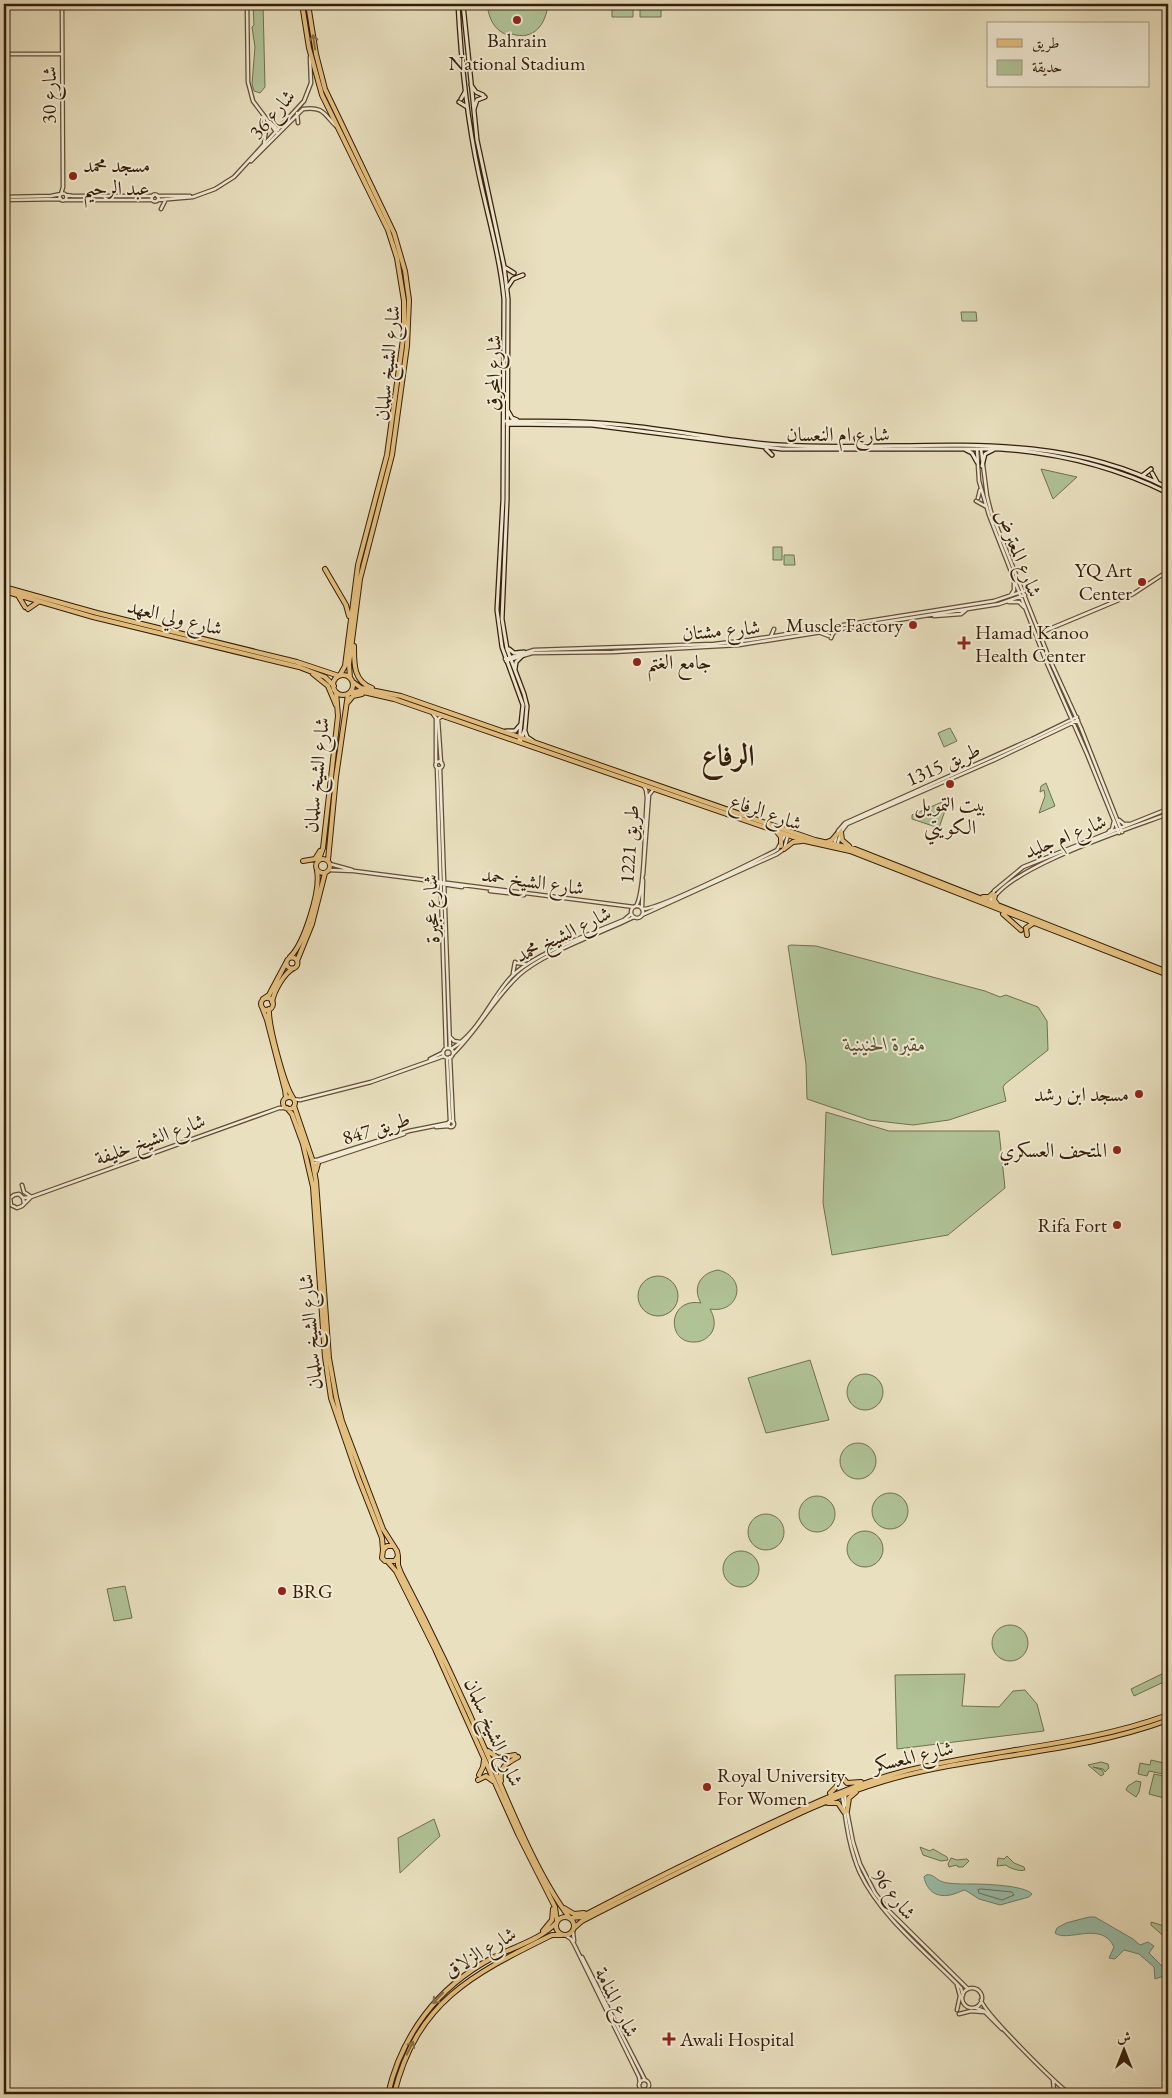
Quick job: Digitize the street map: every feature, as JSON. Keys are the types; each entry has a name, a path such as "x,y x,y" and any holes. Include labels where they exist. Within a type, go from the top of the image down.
{"main road":[{"name":"شارع الشيخ سلمان","path":"302,4 309,48 322,95 382,216 393,244 403,287 405,316 386,460 360,556 344,668 340,676"},
{"name":"شارع الشيخ سلمان","path":"308,4 316,54 325,89 394,233 405,271 409,300 408,346 392,455 360,579 349,667 352,680"},
{"name":"شارع المحرق","path":"460,4 474,119 483,173 504,266 505,517 497,610 500,639 522,700 520,739"},
{"name":"شارع المحرق","path":"460,4 468,110 479,174 505,288 509,322 501,610 508,659 526,700 527,715 525,729 520,739"},
{"path":"470,82 475,91 484,96 476,101 474,119"},
{"path":"466,89 460,100 468,110"},
{"path":"490,223 495,226"},
{"path":"504,266 507,270 514,273"},
{"path":"498,283 505,288 513,279 523,275"},
{"path":"507,407 512,418 523,421"},
{"name":"شارع ام النعسان","path":"505,423 523,421 582,423 774,445 979,447 1051,450 1088,458 1142,476 1168,488"},
{"name":"شارع ام النعسان","path":"505,423 582,423 782,449 961,449 979,447 1000,449 1068,457 1108,469 1168,493"},
{"path":"507,438 510,427 518,424"},
{"path":"856,438 858,443 865,445"},
{"path":"818,449 851,448 856,445"},
{"path":"763,448 773,455 782,449"},
{"path":"961,449 971,452 977,462"},
{"path":"982,466 985,454 1000,449"},
{"path":"1108,469 1117,470 1145,481 1149,480"},
{"path":"1142,476 1152,471 1154,479 1160,484"},
{"path":"325,569 346,605 350,620"},
{"path":"326,581 333,582"},
{"name":"شارع ولي العهد","path":"4,587 307,670 325,677 334,686"},
{"name":"شارع ولي العهد","path":"4,591 40,602 297,662 340,676"},
{"path":"18,595 27,608 40,602"},
{"path":"28,598 34,597 67,604"},
{"path":"353,631 354,665 357,674 364,685 379,691"},
{"path":"505,642 511,652 524,654"},
{"path":"515,672 515,663 524,654"},
{"path":"328,673 335,673 342,669 346,655"},
{"path":"307,670 328,686 334,698 338,716"},
{"path":"344,675 352,680 349,694 342,696 336,692 334,686 340,676 344,675"},
{"name":"شارع الرفاع","path":"352,680 361,688 401,696 501,730 520,739 655,789 775,830 826,842 952,892 999,906 1168,973"},
{"name":"شارع الرفاع","path":"349,694 357,691 394,699 473,726 536,743 787,832 805,841 855,849 980,897 1000,911 1168,973"},
{"name":"شارع الشيخ سلمان","path":"317,871 316,864 324,842 338,716 336,692"},
{"path":"344,709 353,696 366,693"},
{"name":"شارع الشيخ سلمان","path":"327,872 329,862 328,838 344,709 349,694"},
{"path":"501,730 514,731 522,723"},
{"path":"525,729 528,737 536,743"},
{"path":"775,830 781,837 782,847 795,841 805,841"},
{"path":"826,842 832,840 839,833 844,842 855,849"},
{"path":"302,861 316,858 324,842"},
{"path":"319,860 329,862"},
{"path":"286,1098 293,1099 277,1049 270,1020 270,1010 273,1005 273,996 288,971 297,965 312,924 327,872 317,871 317,884 307,925 300,943 286,963 269,995 263,999 261,1004 285,1090 285,1106 292,1108 295,1105"},
{"path":"980,897 993,895 994,902 999,906"},
{"path":"1000,911 1021,930"},
{"path":"1027,935 1027,926 1037,925"},
{"path":"290,957 297,961"},
{"path":"286,963 288,967 294,968"},
{"path":"263,999 267,998 272,1002"},
{"path":"262,1007 270,1010"},
{"name":"شارع الشيخ سلمان","path":"293,1099 312,1159 316,1181 333,1383 342,1421 383,1529 393,1546"},
{"name":"شارع الشيخ سلمان","path":"285,1106 294,1118 309,1166 315,1202 327,1382 337,1420 382,1538 383,1550"},
{"path":"316,1181 316,1166 318,1163"},
{"path":"353,1464 359,1476 362,1474"},
{"path":"387,1546 393,1546 398,1556 395,1561 388,1562 382,1558 383,1550 387,1546"},
{"name":"شارع الشيخ سلمان","path":"398,1556 398,1565 401,1573 440,1648 530,1848 559,1903 570,1918"},
{"name":"شارع الشيخ سلمان","path":"388,1562 396,1572 436,1649 495,1782 552,1903 556,1913 556,1922"},
{"name":"شارع المعسكر","path":"574,1930 582,1921 814,1806 874,1780 956,1760 1090,1738 1166,1717"},
{"name":"شارع المعسكر","path":"570,1918 581,1917 794,1811 826,1797 928,1769 1080,1744 1123,1734 1166,1717"},
{"path":"482,1743 490,1754 496,1758 517,1756 505,1764 501,1772 500,1780 505,1795"},
{"path":"481,1751 484,1764 478,1777 486,1776 495,1782"},
{"path":"826,1797 836,1788 839,1777 846,1783 874,1780"},
{"path":"814,1806 835,1802 846,1811 850,1797 868,1786"},
{"path":"538,1936 552,1920 552,1903"},
{"path":"559,1903 574,1914 594,1910"},
{"path":"562,1918 570,1918 574,1930 564,1935 557,1929 556,1922 562,1918"},
{"name":"شارع الزلاق","path":"388,2094 396,2064 407,2040 441,1994 474,1969 538,1936 556,1922"},
{"name":"شارع الزلاق","path":"394,2094 402,2065 413,2042 427,2020 445,1999 486,1968 552,1935 564,1935"}],"street":[{"name":"شارع 30","path":"62,4 63,186 65,194"},
{"path":"247,4 248,82 253,101 277,131"},
{"name":"شارع 36","path":"158,198 166,200 184,199 204,194 227,182 246,165 300,106 309,90 312,77 309,48"},
{"path":"4,54 62,54"},
{"name":"شارع 36","path":"246,165 277,131 306,109 321,110 336,126"},
{"path":"297,114 298,123"},
{"path":"262,146 266,130 263,115"},
{"name":"شارع 30","path":"63,186 61,194 63,200"},
{"path":"4,198 61,194 152,198 155,202 158,198"},
{"path":"63,200 65,194"},
{"name":"شارع 36","path":"158,198 204,194"},
{"path":"4,198 63,200 158,198"},
{"path":"161,209 166,200"},
{"name":"شارع المعترض","path":"979,447 977,462 980,486 987,509 1043,654 1116,819"},
{"name":"شارع المعترض","path":"979,447 991,512 1077,718 1120,831"},
{"path":"980,486 977,499 987,509"},
{"path":"1006,598 1012,594 1015,588 1011,571"},
{"path":"1047,650 1043,634 1047,630 1133,594 1168,571"},
{"name":"شارع مشتان","path":"508,659 537,652 714,644 770,637 1006,598 1025,593"},
{"name":"شارع مشتان","path":"537,652 739,645 930,616 961,614 967,609 1008,602 1021,594"},
{"path":"1008,602 1018,602 1027,610"},
{"path":"1035,619 1041,629 1047,630"},
{"path":"770,637 774,628"},
{"path":"820,632 830,637 841,629"},
{"path":"646,654 651,649"},
{"path":"1067,708 1066,725 1072,726 1077,730"},
{"path":"429,710 436,718 436,764 439,768 442,766 438,719 444,716"},
{"name":"طريق 1315","path":"839,833 840,827 845,823 1007,752 1077,718"},
{"path":"436,764 441,762"},
{"name":"شارع عجيرة","path":"439,768 451,1049 447,1056"},
{"name":"طريق 1221","path":"635,907 639,901 642,876 647,798 646,790 642,784"},
{"name":"طريق 1221","path":"642,909 648,798 655,789"},
{"name":"شارع ام جليد","path":"989,904 993,895 1008,878 1023,867 1100,836 1120,831 1168,809"},
{"name":"شارع ام جليد","path":"993,895 1009,882 1029,870 1120,831 1168,814"},
{"path":"1100,836 1112,829 1116,819 1124,824 1135,823"},
{"path":"642,909 642,915 634,918 631,913 635,907 650,909 777,850 782,847 787,832"},
{"path":"835,846 839,833"},
{"name":"شارع الشيخ محمد","path":"642,915 756,865 777,854 782,847"},
{"name":"شارع الشيخ حمد","path":"329,862 354,871"},
{"name":"شارع الشيخ حمد","path":"327,872 354,871 429,881 621,908 631,913"},
{"name":"شارع الشيخ حمد","path":"443,884 635,907"},
{"name":"شارع عجيرة","path":"443,884 446,1048"},
{"name":"شارع الشيخ محمد","path":"451,1049 462,1042 473,1030 513,975 529,963 624,920 631,913"},
{"name":"شارع الشيخ محمد","path":"293,1099 302,1100 360,1085 447,1056 478,1027 506,987 523,972 543,959 634,918"},
{"path":"513,975 516,963 529,963"},
{"path":"449,1036 454,1041 462,1042"},
{"path":"450,1123 446,1048 451,1049"},
{"name":"شارع الشيخ محمد","path":"295,1105 302,1100"},
{"name":"شارع الشيخ خليفة","path":"24,1198 285,1106"},
{"name":"طريق 847","path":"312,1159 317,1160 409,1131 450,1123"},
{"name":"طريق 847","path":"313,1164 409,1133 450,1123"},
{"path":"22,1185 24,1192 31,1197"},
{"path":"16,1194 24,1198 24,1203 19,1208 14,1208 4,1203 16,1194"},
{"name":"شارع الشيخ خليفة","path":"24,1203 31,1197"},
{"path":"10,1198 11,1205"},
{"name":"شارع 96","path":"843,1792 850,1845 856,1864 873,1895 891,1917 957,1984 963,1995"},
{"name":"شارع 96","path":"846,1811 855,1849 864,1874 875,1893 889,1910 968,1989"},
{"name":"شارع المنامة","path":"564,1935 573,1942 639,2077 640,2087 649,2091 649,2082 645,2080 574,1940 574,1930"},
{"path":"957,1984 960,1996 958,2012 976,2011 988,2014"},
{"path":"1004,2029 981,2009 970,2008 964,2004 963,1995 968,1989 979,1991 984,2008 1052,2079 1070,2094"},
{"path":"974,2008 981,2000"},
{"path":"1052,2079 1054,2091 1066,2091"},
{"path":"640,2083 645,2080"}],"green space":[{"path":"253,4 263,4 265,87 260,93 254,91 252,84 255,47 252,27 254,25"},
{"name":"Bahrain National Stadium","path":"487,4 548,4 545,18 538,29 527,35 512,34 510,36 504,34 493,24"},
{"path":"612,4 633,4 633,17 612,17"},
{"path":"640,4 661,4 661,17 640,17"},
{"path":"961,312 976,312 977,321 962,321"},
{"path":"1041,469 1077,477 1053,499"},
{"path":"773,547 782,547 782,560 773,560"},
{"path":"784,555 794,555 795,565 784,565"},
{"path":"950,728 957,741 944,747 938,733"},
{"path":"1046,783 1055,806 1039,813 1045,796 1044,790 1040,792 1041,786"},
{"path":"949,799 939,828 912,819 912,815"},
{"name":"مقبرة الحنينية","path":"788,946 816,946 985,991 1000,997 1006,995 1038,1007 1047,1021 1048,1050 1005,1084 1003,1087 1006,1101 949,1120 913,1125 869,1120 807,1099 806,1064"},
{"path":"826,1112 889,1131 999,1131 1005,1188 948,1235 832,1255 823,1203"},
{"path":"718,1270 728,1274 734,1280 737,1287 734,1301 720,1309 710,1309 714,1326 707,1338 698,1342 686,1341 679,1336 675,1329 674,1321 677,1313 682,1307 690,1303 701,1303 697,1292 699,1282 706,1274"},
{"path":"654,1276 662,1276 669,1279 675,1285 678,1296 675,1307 669,1313 662,1316 654,1316 647,1313 641,1307 638,1300 638,1292 641,1285 647,1279"},
{"path":"810,1360 829,1420 766,1433 748,1378"},
{"path":"865,1374 872,1375 878,1379 882,1385 882,1399 878,1405 872,1409 865,1410 858,1409 852,1405 848,1399 847,1392 848,1385 852,1379 858,1375"},
{"path":"858,1443 865,1444 871,1448 875,1454 875,1468 871,1474 865,1478 858,1479 851,1478 845,1474 841,1468 840,1461 841,1454 845,1448 851,1444"},
{"path":"890,1493 897,1494 903,1498 907,1504 907,1518 903,1524 897,1528 890,1529 883,1528 877,1524 873,1518 872,1511 873,1504 877,1498 883,1494"},
{"path":"817,1496 824,1497 830,1501 834,1507 834,1521 830,1527 824,1531 817,1532 810,1531 804,1527 800,1521 799,1514 800,1507 804,1501 810,1497"},
{"path":"766,1514 773,1515 779,1519 783,1525 783,1539 779,1545 773,1549 766,1550 759,1549 753,1545 749,1539 748,1532 749,1525 753,1519 759,1515"},
{"path":"865,1531 872,1532 878,1536 882,1542 882,1556 878,1562 872,1566 865,1567 858,1566 852,1562 848,1556 847,1549 848,1542 852,1536 858,1532"},
{"path":"741,1551 748,1552 754,1556 758,1562 758,1576 754,1582 748,1586 741,1587 734,1586 728,1582 724,1576 723,1569 724,1562 728,1556 734,1552"},
{"path":"125,1586 132,1618 114,1621 107,1589"},
{"path":"1010,1625 1017,1626 1023,1630 1027,1636 1027,1650 1023,1656 1017,1660 1010,1661 1003,1660 997,1656 993,1650 992,1643 993,1636 997,1630 1003,1626"},
{"path":"1168,1671 1168,1680 1134,1696 1131,1689"},
{"path":"965,1674 962,1706 999,1707 1013,1691 1025,1690 1037,1704 1044,1731 897,1749 895,1675"},
{"path":"1151,1760 1168,1764 1168,1775 1149,1771 1147,1776 1138,1774 1140,1763 1150,1765"},
{"path":"1101,1762 1108,1764 1109,1768 1105,1772 1103,1769 1093,1767 1102,1770 1104,1774 1101,1776 1088,1765"},
{"path":"1154,1774 1168,1777 1168,1799 1149,1794"},
{"path":"1136,1781 1141,1782 1136,1797 1126,1790 1128,1786"},
{"path":"434,1819 440,1836 400,1873 398,1838"},
{"path":"920,1847 930,1851 933,1849 947,1857 948,1860 941,1861 923,1855"},
{"path":"1007,1856 1014,1863 1024,1867 1025,1870 1015,1869 1006,1865 997,1866 998,1858 1004,1859"},
{"path":"951,1858 957,1860 967,1859 969,1861 963,1867 958,1867 957,1865 949,1867 948,1864"},
{"path":"1151,1922 1168,1927 1168,1940 1151,1925"}],"water":[{"path":"931,1875 946,1883 1003,1886 1021,1889 1032,1894 1029,1897 1000,1905 979,1899 965,1890 943,1896 934,1893 928,1887 924,1877"},
{"path":"1095,1917 1140,1945 1148,1942 1154,1946 1149,1953 1167,1969 1164,1976 1155,1979 1154,1967 1139,1954 1124,1950 1115,1959 1109,1958 1114,1947 1109,1939 1101,1935 1093,1933 1068,1936 1055,1933 1057,1928 1066,1923"}],"place":[{"name":"Bahrain National Stadium","path":"517,20"},
{"name":"مسجد محمد عبد الرحيم","path":"73,176"},
{"name":"YQ Art Center","path":"1142,582"},
{"name":"Muscle Factory","path":"913,625"},
{"name":"Hamad Kanoo Health Center","path":"964,643"},
{"name":"جامع الغتم","path":"637,662"},
{"name":"بيت التمويل الكويتي","path":"950,784"},
{"name":"مسجد ابن رشد","path":"1139,1094"},
{"name":"المتحف العسكري","path":"1117,1150"},
{"name":"Rifa Fort","path":"1117,1225"},
{"name":"BRG","path":"282,1591"},
{"name":"Royal University For Women","path":"707,1787"},
{"name":"Awali Hospital","path":"669,2039"}],"district":[{"name":"الرفاع","path":"728,756"}]}
